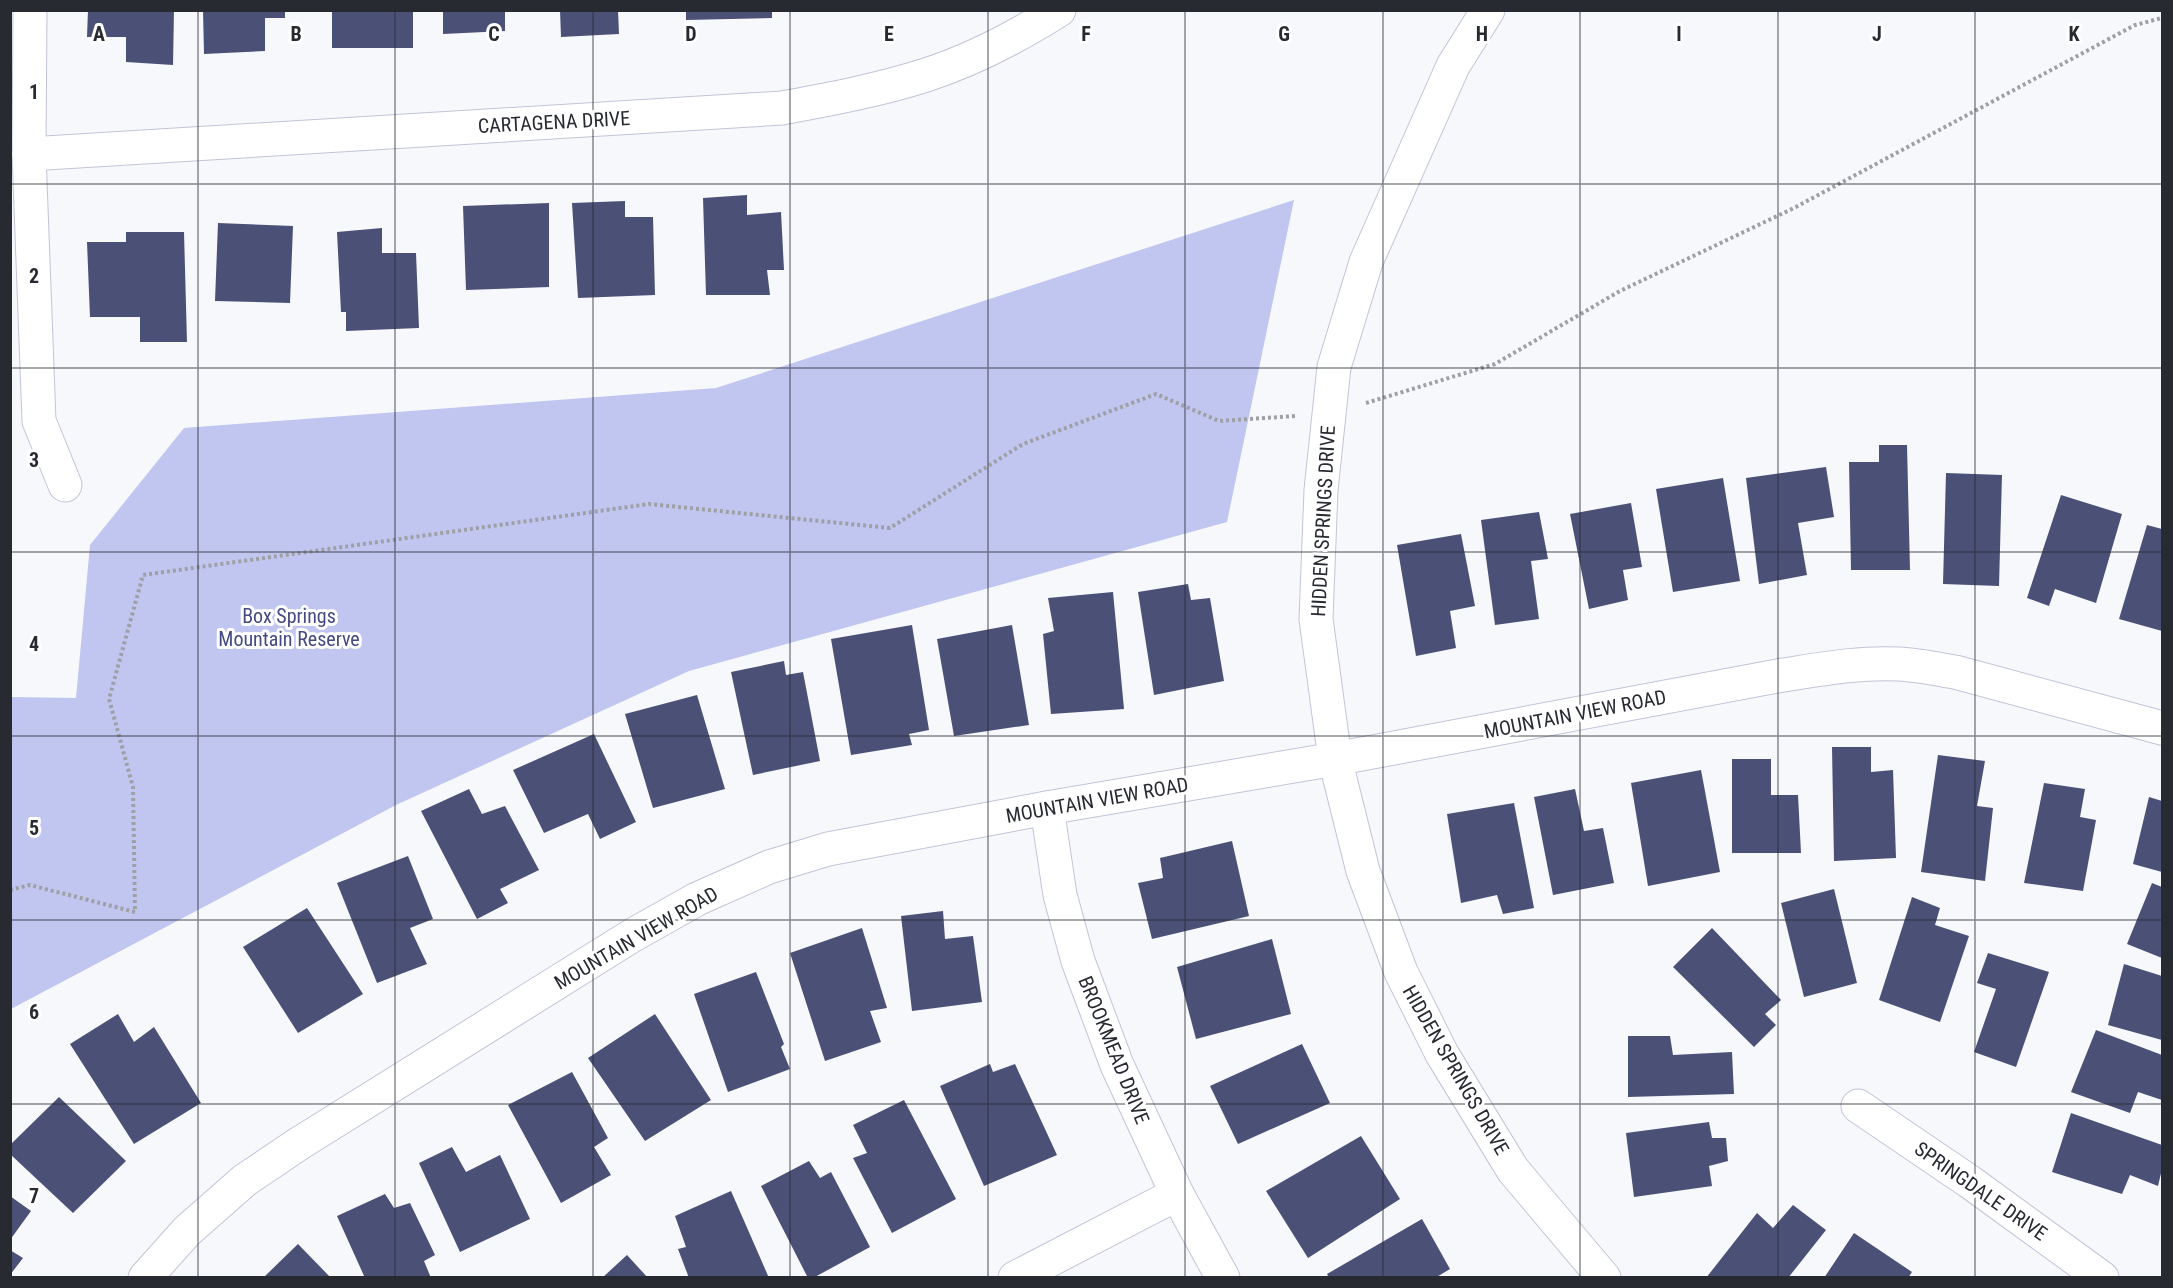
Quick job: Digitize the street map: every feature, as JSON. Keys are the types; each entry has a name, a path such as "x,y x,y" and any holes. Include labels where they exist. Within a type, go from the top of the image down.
{"street":[{"path":"30,10 29,154 39,421 65,485"},
{"name":"CARTAGENA DRIVE","path":"29,154 782,108 872,91 928,74 987,49 1059,10"},
{"name":"HIDDEN SPRINGS DRIVE","path":"1488,10 1453,66 1366,262 1334,367 1321,490 1316,620 1335,759 1363,871 1401,972 1442,1054 1513,1170 1604,1278"},
{"name":"MOUNTAIN VIEW ROAD","path":"145,1278 187,1231 246,1179 300,1143 633,935 697,899 769,867 828,849 1047,808 1335,759 1783,675 1871,664 1900,664 1955,672 2163,728"},
{"name":"BROOKMEAD DRIVE","path":"1047,808 1060,894 1078,961 1117,1065 1177,1194 1223,1278"},
{"name":"SPRINGDALE DRIVE","path":"1858,1106 1970,1182 2102,1278"},
{"path":"1015,1278 1177,1194"}],"path":[{"path":"10,890 30,885 135,912 133,787 109,699 143,575 649,504 890,528 1023,444 1156,394 1219,421 1329,414 1495,364 1620,291 1794,208 2135,25 2163,18"}],"green space":[{"name":"Box Springs Mountain Reserve","path":"1294,200 1227,522 689,671 396,805 11,1009 11,697 76,698 90,545 184,428 716,388"}],"building":[{"path":"88,10 174,10 173,65 126,62 126,37 87,37"},
{"path":"203,10 285,10 285,18 265,18 265,51 204,54"},
{"path":"332,10 413,10 413,48 332,48"},
{"path":"443,10 505,10 505,31 443,34"},
{"path":"560,10 618,10 619,34 561,37"},
{"path":"686,10 772,10 772,18 686,20"},
{"path":"747,195 747,215 781,212 784,270 767,270 770,295 706,295 703,198"},
{"path":"625,201 625,217 653,217 655,295 578,298 572,203"},
{"path":"549,203 549,287 466,290 463,206"},
{"path":"218,223 293,226 290,303 215,301"},
{"path":"382,228 382,253 416,253 419,328 346,331 346,312 341,312 337,232"},
{"path":"126,232 184,232 187,342 140,342 140,317 90,317 87,242 126,242"},
{"path":"1879,445 1907,445 1910,570 1851,570 1849,462 1879,462"},
{"path":"1826,467 1834,517 1798,523 1807,575 1759,584 1746,478"},
{"path":"1946,473 2002,475 1999,586 1943,584"},
{"path":"1723,478 1740,581 1673,592 1656,489"},
{"path":"2061,495 2122,514 2096,603 2055,589 2049,606 2027,598"},
{"path":"1631,503 1642,567 1623,570 1628,600 1589,609 1570,514"},
{"path":"1539,512 1548,559 1531,561 1539,619 1495,625 1481,520"},
{"path":"2147,525 2162,529 2162,631 2119,619"},
{"path":"1461,534 1475,606 1450,611 1456,648 1416,656 1397,545"},
{"path":"1188,584 1191,600 1210,598 1224,681 1154,695 1138,592"},
{"path":"1113,592 1124,709 1051,714 1043,634 1054,631 1048,598"},
{"path":"912,625 929,730 909,734 912,745 851,755 831,639"},
{"path":"1012,625 1029,725 954,736 937,639"},
{"path":"784,661 786,675 803,672 820,761 753,775 731,672"},
{"path":"697,695 725,789 653,808 625,714"},
{"path":"594,734 636,822 600,839 588,814 544,833 513,770"},
{"path":"1832,747 1871,747 1871,772 1893,770 1896,858 1834,861"},
{"path":"1938,755 1985,761 1977,806 1993,808 1985,881 1921,872"},
{"path":"1732,759 1771,759 1771,795 1798,795 1801,853 1732,853"},
{"path":"1701,770 1720,872 1648,886 1631,783"},
{"path":"2044,783 2085,789 2080,817 2096,820 2083,891 2024,883"},
{"path":"469,789 482,814 505,806 539,870 500,889 508,903 477,919 421,811"},
{"path":"1575,789 1584,831 1603,828 1614,883 1553,895 1534,797"},
{"path":"2149,797 2162,801 2162,872 2133,864"},
{"path":"1514,803 1534,908 1503,914 1497,895 1461,903 1447,814"},
{"path":"1232,841 1249,916 1152,939 1138,883 1163,878 1160,858"},
{"path":"408,856 433,919 410,928 427,964 377,983 337,883"},
{"path":"2152,883 2162,887 2162,958 2127,944"},
{"path":"1834,889 1857,983 1804,997 1781,903"},
{"path":"1912,897 1940,908 1935,925 1969,936 1940,1022 1879,1000"},
{"path":"307,908 363,994 298,1033 243,947"},
{"path":"943,911 945,939 973,936 982,1002 912,1011 901,916"},
{"path":"862,928 887,1008 870,1011 881,1042 825,1061 790,953"},
{"path":"1712,928 1781,1000 1765,1014 1776,1025 1754,1047 1673,967"},
{"path":"1272,939 1291,1014 1196,1039 1177,967"},
{"path":"1988,953 2049,972 2016,1067 1974,1052 1996,989 1977,983"},
{"path":"2124,964 2162,976 2162,1040 2108,1025"},
{"path":"756,972 784,1044 781,1047 790,1069 728,1092 694,994"},
{"path":"118,1014 134,1042 154,1027 201,1103 134,1144 70,1044"},
{"path":"655,1014 711,1100 645,1141 588,1058"},
{"path":"2096,1030 2162,1055 2162,1100 2138,1092 2130,1113 2071,1092"},
{"path":"1628,1036 1670,1036 1673,1055 1732,1052 1734,1094 1628,1097"},
{"path":"1302,1044 1330,1103 1238,1144 1210,1086"},
{"path":"990,1064 993,1072 1015,1064 1057,1155 984,1186 940,1086"},
{"path":"572,1072 608,1138 594,1147 611,1175 561,1203 508,1105"},
{"path":"59,1097 126,1161 73,1213 10,1154 10,1145"},
{"path":"904,1100 956,1199 892,1233 853,1158 867,1153 853,1125"},
{"path":"2071,1113 2162,1145 2162,1169 2158,1186 2130,1175 2122,1194 2052,1172"},
{"path":"1709,1122 1712,1138 1726,1138 1728,1161 1709,1166 1712,1186 1634,1197 1626,1133"},
{"path":"1361,1136 1400,1199 1308,1258 1266,1191"},
{"path":"452,1147 466,1172 500,1155 530,1219 460,1252 419,1163"},
{"path":"809,1161 820,1178 831,1172 870,1247 813,1278 808,1278 761,1186"},
{"path":"731,1191 769,1278 689,1278 678,1249 686,1247 675,1216"},
{"path":"385,1194 394,1208 410,1203 435,1255 424,1261 431,1278 365,1278 337,1216"},
{"path":"10,1196 31,1211 10,1240"},
{"path":"1793,1205 1826,1230 1788,1278 1706,1278 1757,1213 1773,1228"},
{"path":"1422,1219 1450,1269 1435,1278 1329,1278 1327,1274"},
{"path":"1854,1233 1912,1272 1908,1278 1824,1278"},
{"path":"298,1244 331,1278 263,1278"},
{"path":"10,1250 23,1258 10,1275"},
{"path":"627,1255 648,1278 602,1278"}]}
